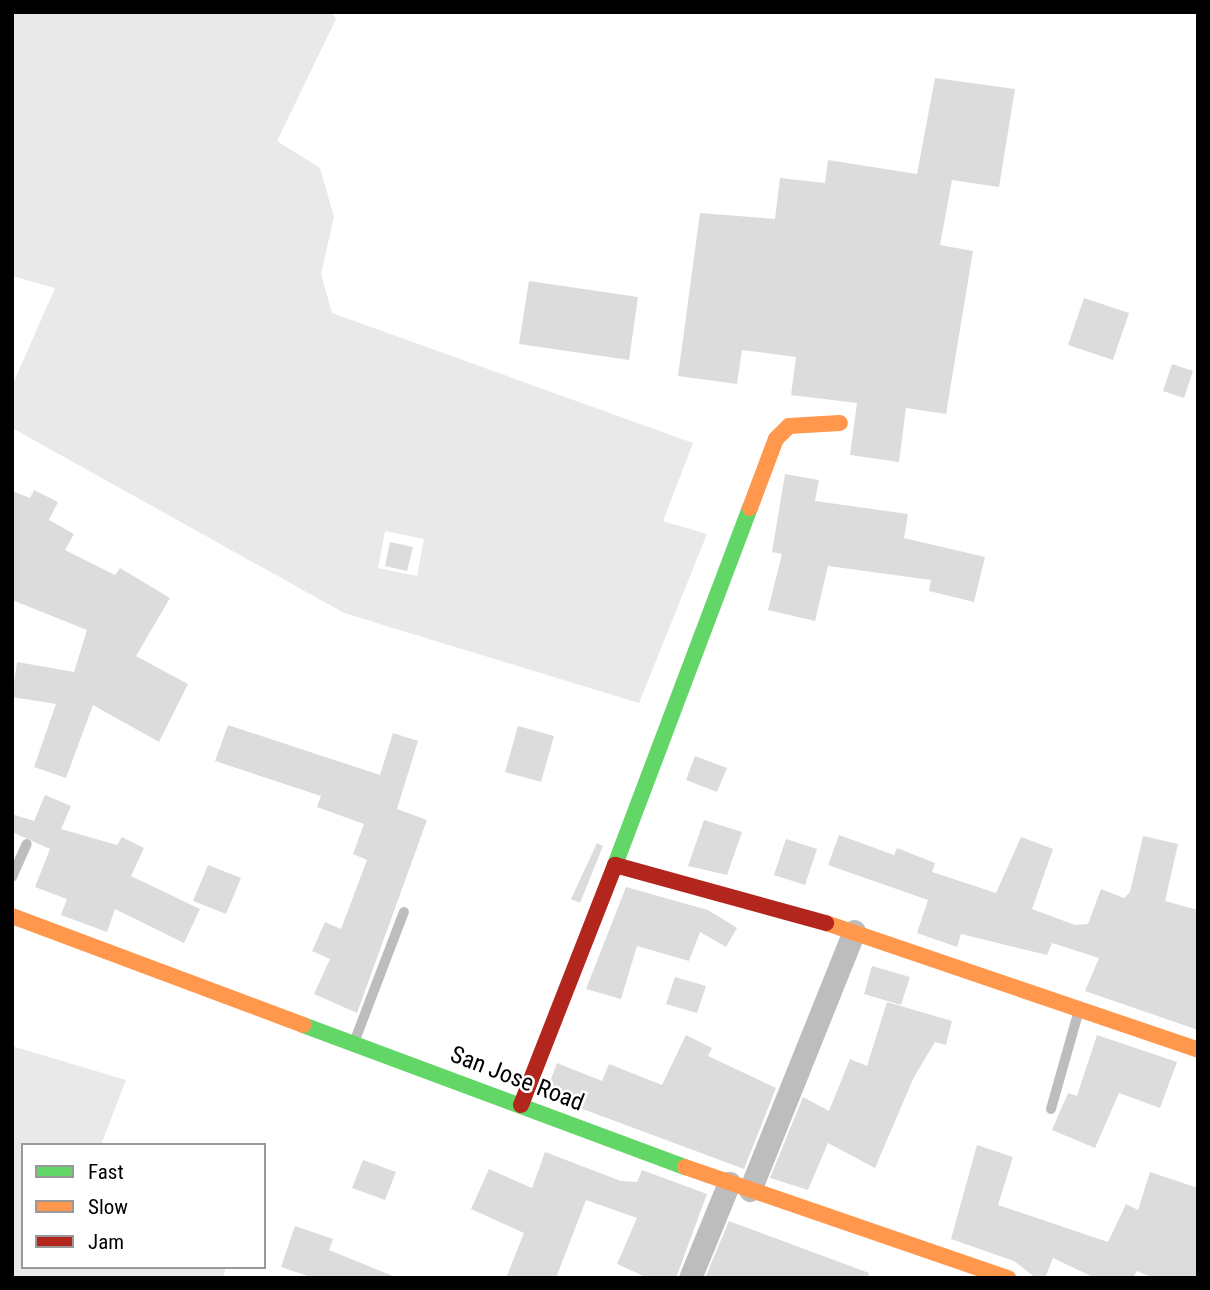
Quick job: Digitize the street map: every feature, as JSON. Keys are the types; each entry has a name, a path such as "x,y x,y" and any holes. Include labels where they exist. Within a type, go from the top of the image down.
{"street":[{"path":"521,1105 776,439 789,426 840,423"},
{"path":"615,865 854,931 1080,1005 1198,1050"},
{"name":"San Jose Road","path":"12,916 739,1186 1008,1278"},
{"path":"690,1278 739,1186 854,931"}],"lane":[{"path":"12,877 27,844"},
{"path":"354,1042 404,912"},
{"path":"1051,1109 1080,1005"}],"shaded area":[{"path":"12,12 331,12 336,19 277,141 320,168 334,217 321,274 332,313 693,443 663,521 707,534 639,703 344,613 12,428 12,386 55,288 12,276","holes":["385,531 424,539 417,576 378,568"]},
{"path":"12,1046 126,1080 102,1143 21,1143 21,1269 225,1269 223,1278 12,1278"}],"building":[{"path":"935,78 1015,89 999,187 952,180 940,245 973,251 946,414 906,408 899,462 850,455 857,403 791,395 796,357 742,350 737,384 678,376 700,213 775,219 780,178 825,183 828,160 917,174"},
{"path":"529,281 638,297 629,360 519,344"},
{"path":"1084,298 1129,313 1113,360 1068,345"},
{"path":"1172,364 1193,371 1184,398 1163,391"},
{"path":"785,474 819,480 815,501 908,514 904,538 985,557 974,602 929,591 931,580 828,566 815,621 768,610 782,554 772,552"},
{"path":"34,490 58,502 49,520 74,534 65,550 115,575 120,568 170,598 136,656 188,684 159,742 93,705 66,778 34,767 56,704 12,697 17,662 74,672 87,630 12,600 12,491 30,498"},
{"path":"390,542 413,547 407,571 385,566"},
{"path":"228,725 380,775 393,733 418,741 397,809 427,820 357,1013 314,994 330,959 312,951 325,922 341,929 367,860 353,854 364,824 317,807 321,796 215,761"},
{"path":"518,726 554,736 541,782 505,772"},
{"path":"695,756 727,768 717,792 686,780"},
{"path":"45,795 71,806 61,829 117,845 122,837 144,848 131,876 200,909 184,943 115,909 107,932 61,915 67,899 35,887 50,849 12,832 12,814 34,821"},
{"path":"704,820 742,832 727,875 688,866"},
{"path":"839,835 894,855 897,848 935,863 932,872 996,893 1021,837 1053,849 1032,909 1075,925 1088,924 1101,889 1124,898 1130,892 1143,836 1178,844 1165,901 1198,910 1198,1030 1085,991 1099,958 1052,943 1047,955 961,934 957,947 917,933 928,900 828,865"},
{"path":"786,839 817,849 805,885 774,875"},
{"path":"597,843 603,846 580,903 571,899"},
{"path":"208,865 241,878 226,914 193,901"},
{"path":"626,887 708,910 737,928 726,947 700,932 689,961 637,946 621,999 586,989"},
{"path":"872,966 910,977 901,1005 864,994"},
{"path":"675,977 706,986 697,1013 666,1004"},
{"path":"887,1002 952,1021 946,1045 935,1042 914,1077 875,1168 828,1143 808,1190 770,1178 803,1097 829,1111 850,1059 867,1066"},
{"path":"686,1035 712,1048 708,1056 776,1088 744,1169 545,1095 557,1063 602,1081 609,1064 662,1085"},
{"path":"1097,1035 1177,1062 1160,1108 1119,1093 1095,1148 1052,1130 1068,1093 1077,1096"},
{"path":"977,1145 1013,1157 998,1205 1108,1242 1126,1204 1138,1210 1150,1172 1198,1188 1198,1278 1153,1278 1137,1271 1133,1278 1095,1278 1053,1258 1045,1278 1036,1278 1014,1261 951,1239"},
{"path":"545,1152 621,1181 637,1182 642,1170 707,1194 676,1278 648,1278 617,1264 637,1218 586,1200 556,1278 506,1278 524,1233 471,1209 489,1169 532,1188"},
{"path":"363,1160 396,1172 385,1200 352,1188"},
{"path":"729,1221 869,1273 868,1278 705,1278"},
{"path":"295,1226 333,1239 329,1250 398,1278 314,1278 281,1267"}],"traffic: fast":[{"path":"615,865 750,508"},
{"path":"303,1025 685,1167"}],"traffic: slow":[{"path":"750,508 776,439 789,426 840,423"},
{"path":"12,916 303,1025"},
{"path":"826,923 1198,1050"},
{"path":"685,1167 1008,1278"}],"traffic: jam":[{"path":"521,1105 615,865 826,923"}]}
